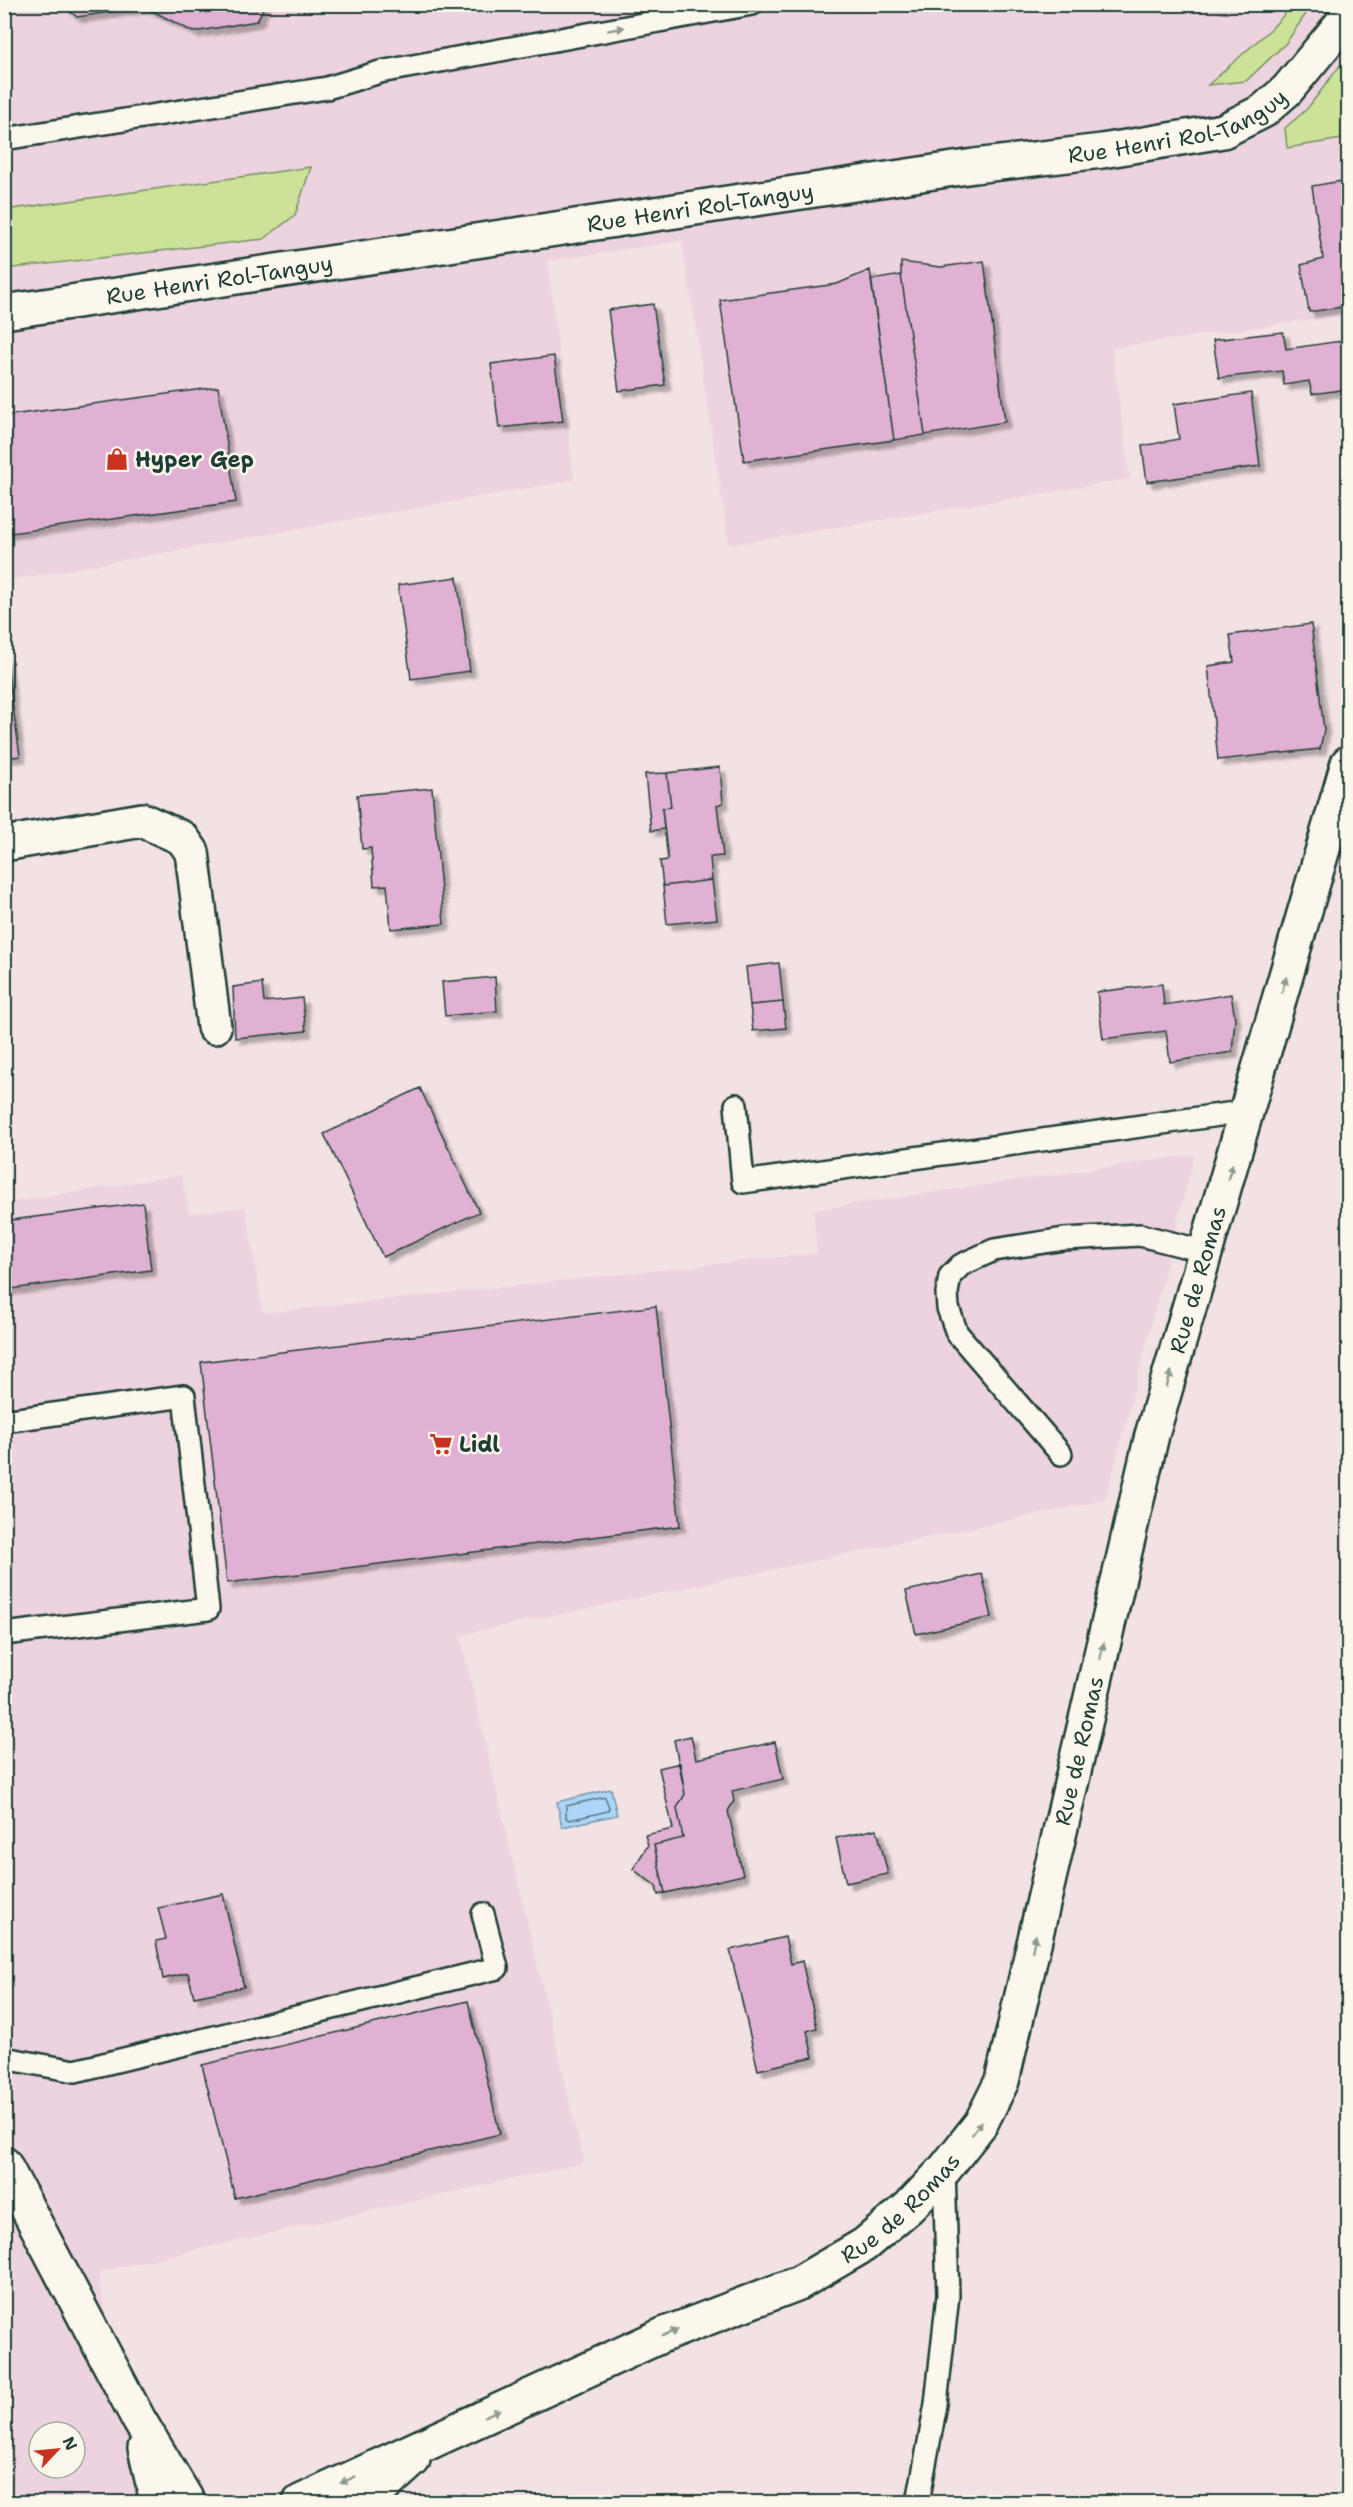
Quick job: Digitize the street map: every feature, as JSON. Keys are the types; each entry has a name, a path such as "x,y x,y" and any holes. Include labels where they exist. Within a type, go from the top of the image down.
{"street":[{"name":"Rue Henri Rol-Tanguy","path":"4,312 974,166 1102,151 1223,132 1263,111 1287,90 1348,16"},
{"name":"Rue de Romas","path":"300,2502 663,2335 800,2283 864,2245 909,2207 944,2170 981,2123 1002,2081 1152,1435 1348,763"},
{"path":"4,844 142,820 182,838 192,852 214,1027"},
{"path":"4,2164 139,2420 188,2502"},
{"path":"139,2420 157,2502"},
{"path":"367,2502 439,2437"}],"lane":[{"path":"4,139 327,87 380,72 752,4"},
{"path":"736,1105 743,1182 1248,1111"},
{"path":"1061,1454 957,1333 948,1308 947,1293 950,1276 961,1266 994,1250 1064,1239 1140,1235 1207,1252"},
{"path":"4,1421 184,1396 208,1609 4,1634"},
{"path":"4,2058 75,2071 497,1968 483,1914"},
{"path":"918,2502 936,2404 948,2295 944,2170"}],"shaded area":[{"path":"5,5 1348,5 1348,314 1112,348 1130,479 729,545 682,241 548,261 574,480 5,581"},
{"path":"1195,1154 1106,1500 460,1635 584,2163 98,2272 139,2502 5,2502 5,1203 182,1175 189,1213 246,1207 263,1313 817,1253 813,1210"}],"green space":[{"path":"1293,5 1312,5 1286,43 1246,81 1208,85 1272,28"},
{"path":"1348,55 1348,138 1287,148 1285,128 1307,109"},
{"path":"311,167 295,215 264,239 5,269 5,210"}],"water":[{"path":"611,1789 617,1815 562,1827 557,1802"}],"building":[{"path":"61,4 265,4 257,21 193,32 145,7 77,17"},
{"path":"1348,180 1348,306 1309,312 1301,265 1323,259 1312,186"},
{"path":"984,261 1005,422 925,435 901,262 941,267"},
{"path":"870,270 894,440 744,461 720,300 837,284"},
{"path":"901,275 925,435 894,440 871,280"},
{"path":"653,304 665,385 619,391 608,310"},
{"path":"1283,332 1286,349 1348,340 1348,389 1312,394 1309,381 1284,385 1282,371 1219,378 1213,340"},
{"path":"554,356 563,421 499,428 491,364"},
{"name":"Hyper Gep","path":"218,387 236,502 4,534 4,416"},
{"path":"1251,393 1260,466 1147,482 1142,446 1179,439 1174,404"},
{"path":"457,577 470,671 411,679 398,585"},
{"path":"1311,624 1324,730 1320,749 1218,760 1208,666 1234,662 1230,635"},
{"path":"6,658 20,756 4,758 4,659"},
{"path":"720,767 723,803 717,805 723,856 710,857 712,880 663,886 660,861 668,860 662,808 671,807 667,773"},
{"path":"667,773 671,807 662,808 664,829 651,831 645,774"},
{"path":"432,788 444,924 391,929 387,885 374,886 371,848 362,849 357,795"},
{"path":"712,880 717,919 667,924 663,886"},
{"path":"1348,938 1348,971 1341,940"},
{"path":"779,963 783,1002 750,1005 746,967"},
{"path":"495,977 497,1011 445,1016 442,982"},
{"path":"262,983 264,1002 302,998 306,1031 235,1038 233,987"},
{"path":"1162,984 1164,1005 1231,994 1235,1019 1232,1052 1170,1062 1166,1031 1103,1039 1097,992"},
{"path":"783,1002 786,1028 753,1031 750,1005"},
{"path":"420,1088 479,1212 383,1257 324,1134"},
{"path":"143,1203 151,1270 4,1290 4,1221"},
{"name":"Lidl","path":"656,1306 680,1526 227,1583 201,1362"},
{"path":"982,1574 992,1617 916,1634 906,1591"},
{"path":"691,1736 696,1759 775,1742 783,1779 732,1791 734,1801 728,1811 743,1875 665,1893 654,1845 683,1838 677,1808 685,1794 674,1740"},
{"path":"680,1763 685,1794 677,1808 683,1838 654,1845 665,1893 658,1895 656,1886 633,1869 648,1845 645,1835 673,1829 659,1768"},
{"path":"877,1829 888,1874 846,1883 836,1838"},
{"path":"223,1894 244,1987 194,1997 188,1973 163,1979 156,1941 166,1939 158,1908"},
{"path":"785,1937 791,1964 802,1961 817,2028 807,2031 813,2057 758,2070 730,1950"},
{"path":"468,2001 500,2134 235,2198 202,2065"}],"place":[{"name":"Hyper Gep","path":"117,459"},
{"name":"Lidl","path":"441,1444"}]}
